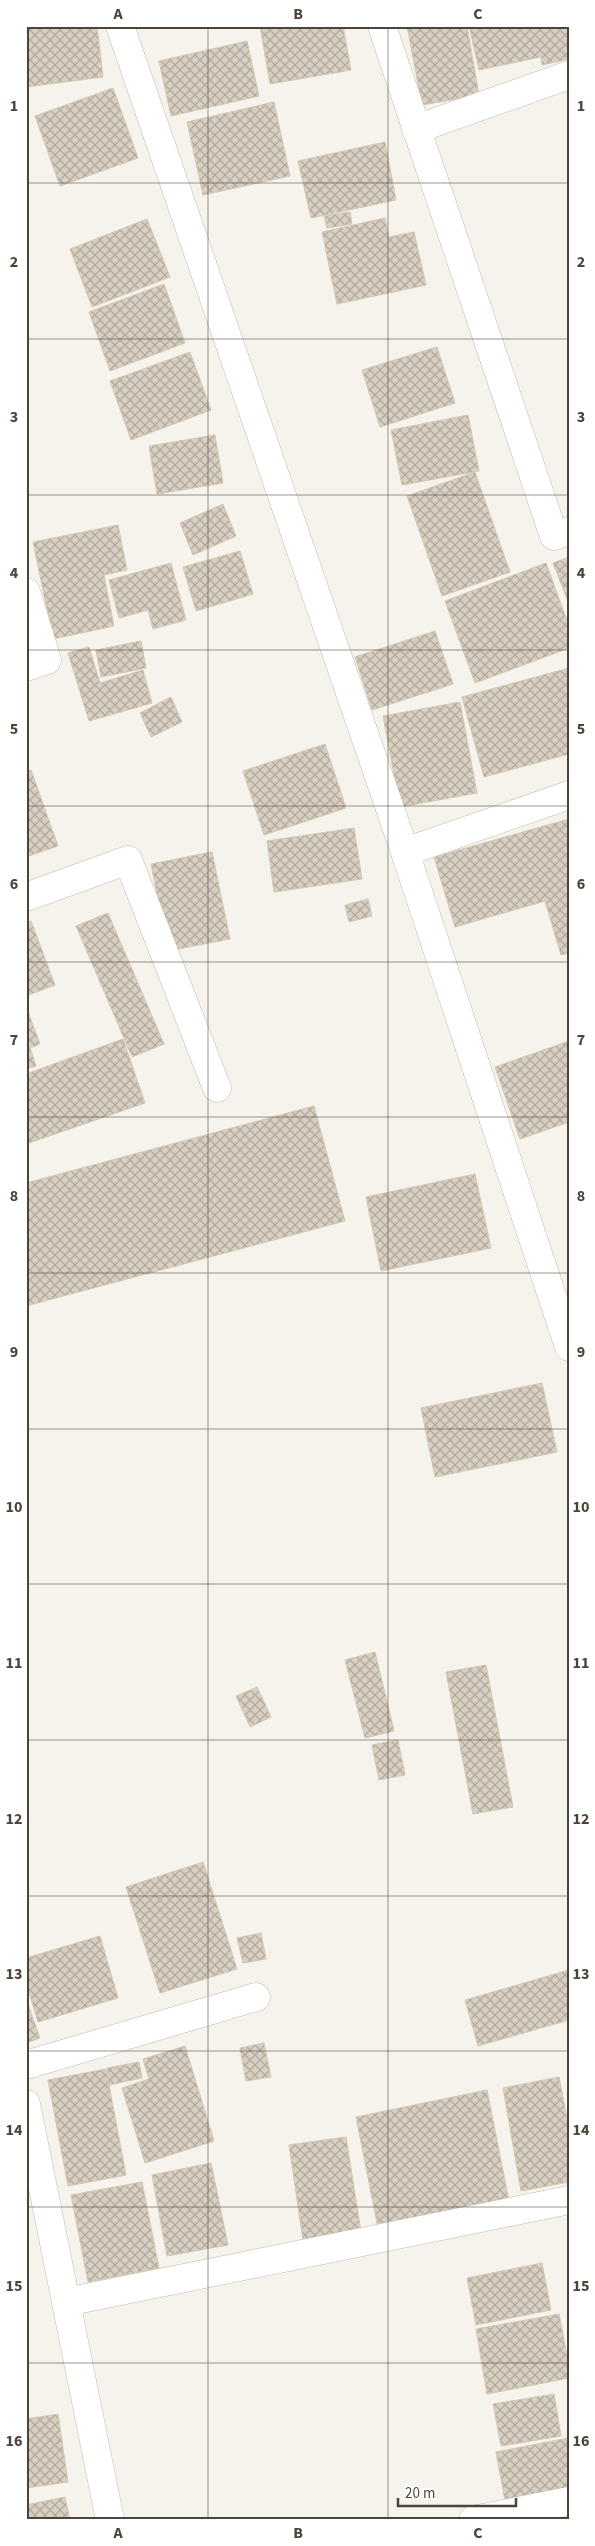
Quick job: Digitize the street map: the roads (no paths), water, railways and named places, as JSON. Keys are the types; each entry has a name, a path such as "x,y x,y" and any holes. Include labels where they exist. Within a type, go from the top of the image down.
{"street":[{"path":"120,26 405,852 569,1347"},
{"path":"382,26 554,536 569,531"},
{"path":"416,129 569,75"},
{"path":"26,592 48,660 26,667"},
{"path":"405,852 569,795"},
{"path":"26,896 128,860 217,1088"},
{"path":"26,2065 256,1997"},
{"path":"26,2104 110,2520"},
{"path":"66,2302 569,2200"},
{"path":"473,2520 569,2501"}]}
